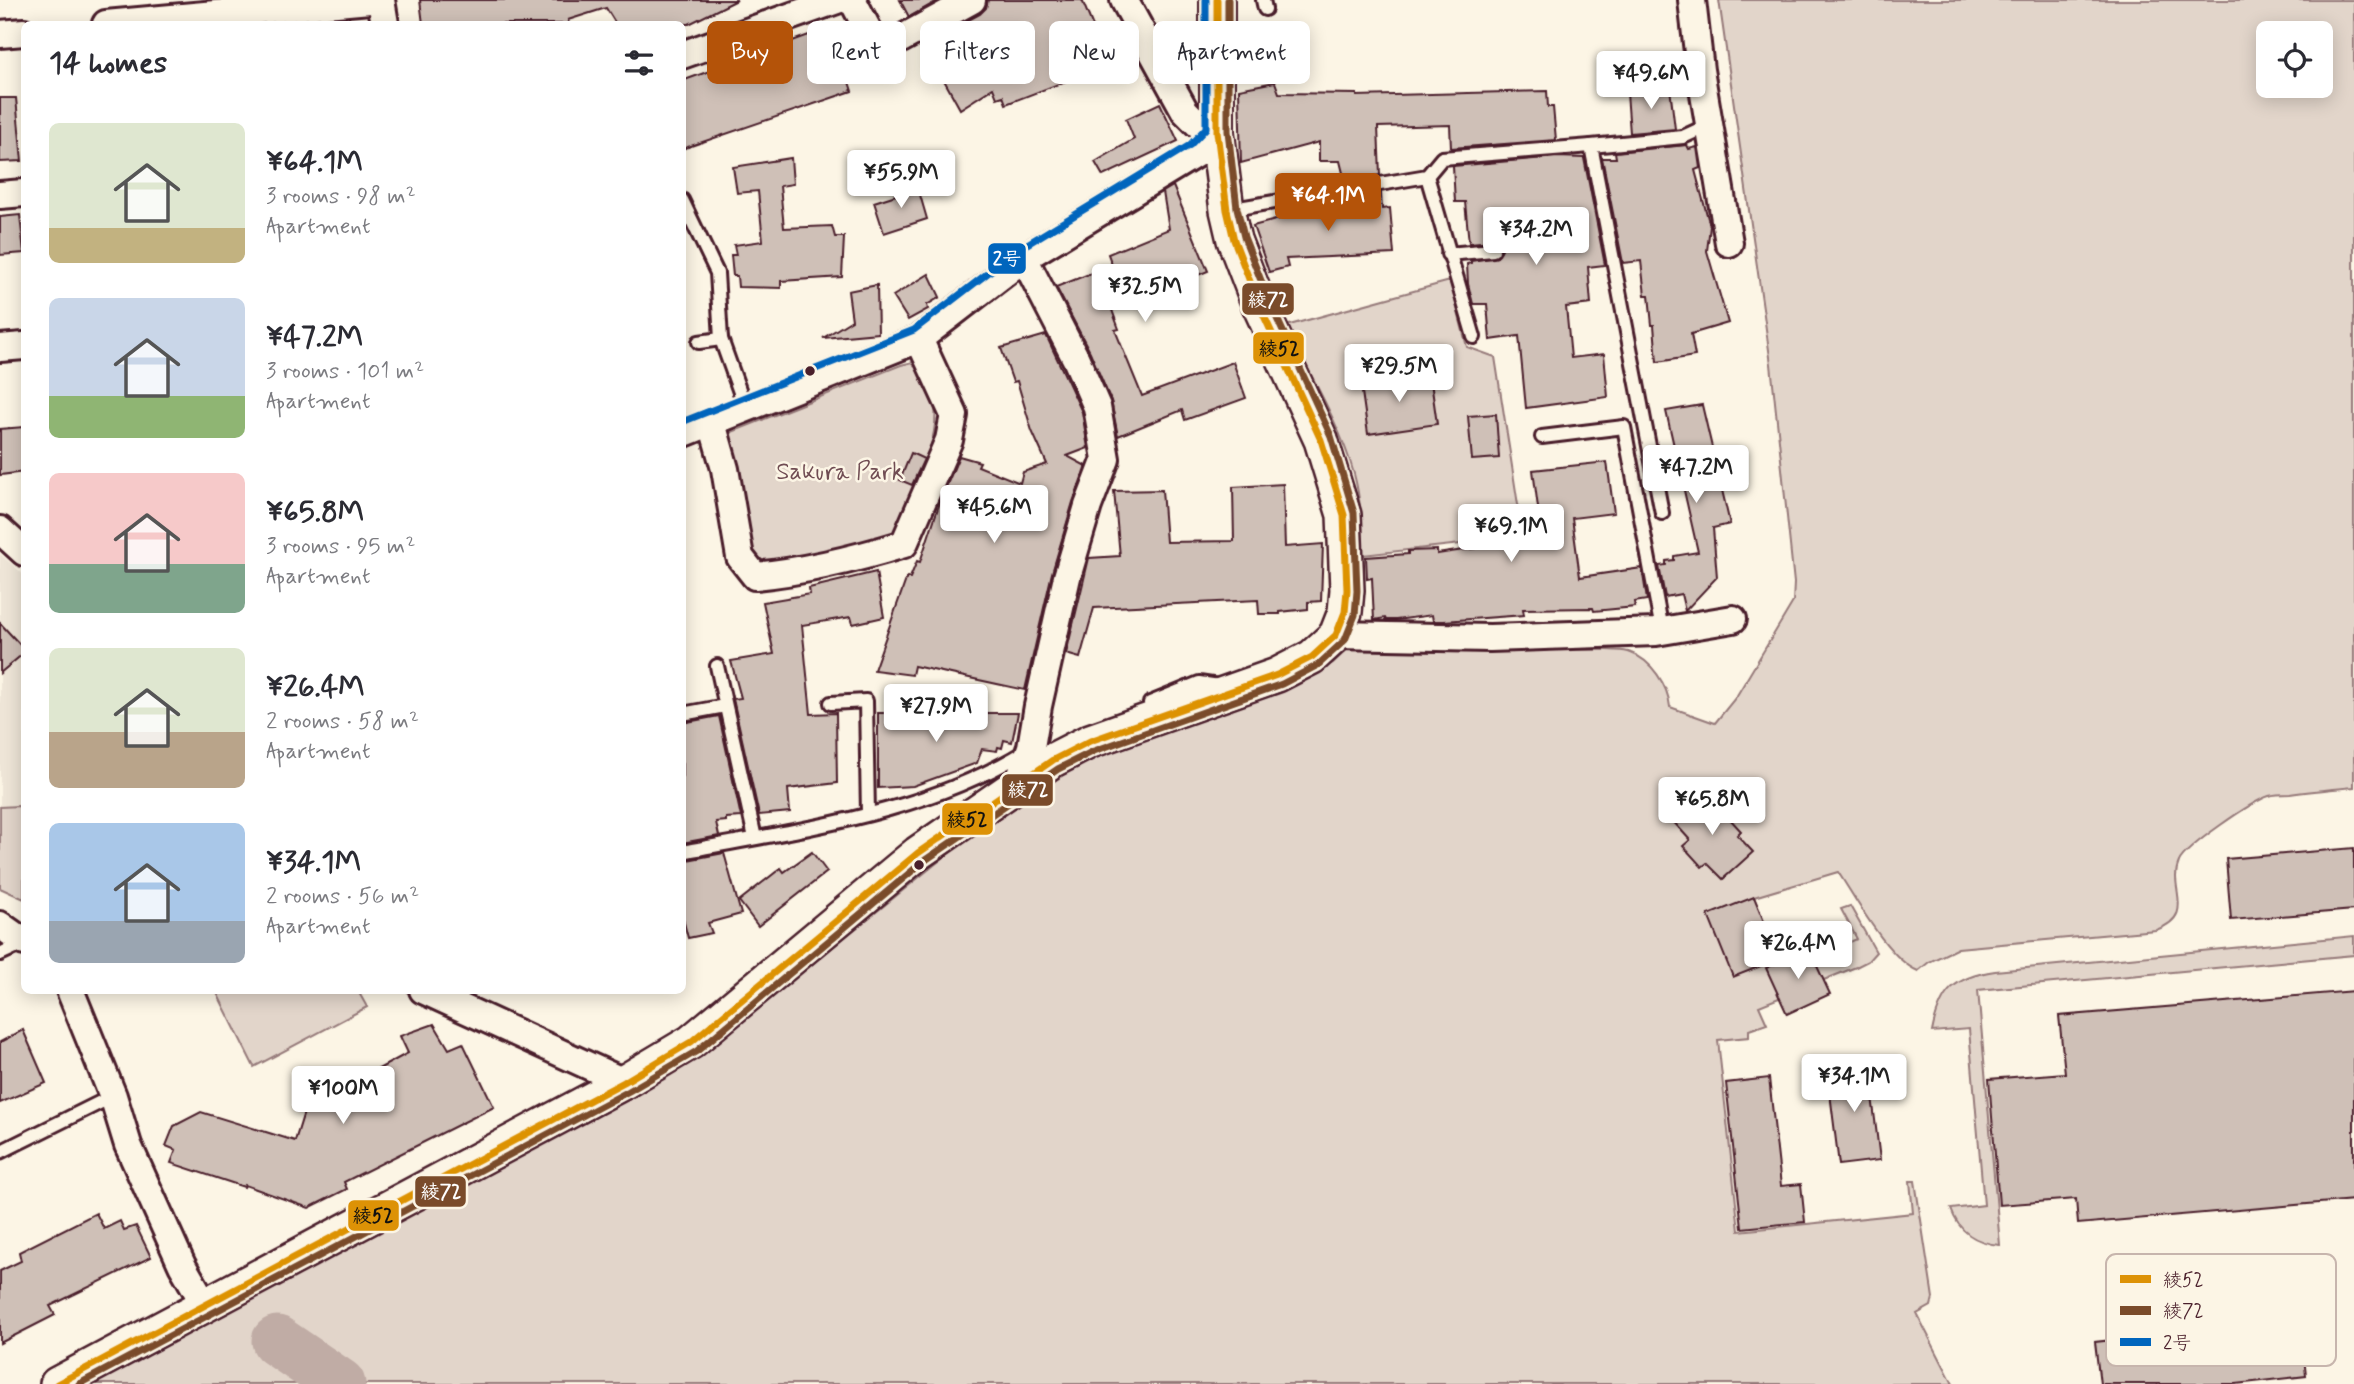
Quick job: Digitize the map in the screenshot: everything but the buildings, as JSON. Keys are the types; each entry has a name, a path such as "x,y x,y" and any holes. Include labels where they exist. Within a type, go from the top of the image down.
{"street":[{"path":"139,21 370,0"},
{"path":"381,0 384,21"},
{"path":"686,54 837,0"},
{"path":"848,0 854,3 878,51 972,0"},
{"path":"1124,0 1185,111 1198,124 1217,132"},
{"path":"57,1384 624,1082 691,1042 918,853 1053,760 1096,740 1296,667 1336,635 1345,612 1347,590 1347,548 1339,496 1321,440 1245,272 1227,210 1217,132 1217,0"},
{"path":"1692,0 1729,243"},
{"path":"0,34 21,32"},
{"path":"686,433 919,339 1024,258 1197,153 1217,132"},
{"path":"0,195 21,193"},
{"path":"1019,781 1031,747 1040,693 1067,577 1087,506 1106,459 1097,407 1024,258"},
{"path":"712,423 725,469 740,557 755,576 796,572 904,544 948,440 954,415 919,339"},
{"path":"0,348 21,345"},
{"path":"0,530 21,549"},
{"path":"1336,635 1490,638 1662,630 1733,619"},
{"path":"0,925 21,941"},
{"path":"72,994 113,1096 134,1157 182,1265 205,1306"},
{"path":"432,994 624,1082"}],"lane":[{"path":"1227,210 1427,176 1442,158 1683,137 1709,125"},
{"path":"1591,146 1662,513"},
{"path":"1427,176 1474,337"},
{"path":"686,209 717,273 720,339 747,409"},
{"path":"1448,254 1493,250"},
{"path":"699,342 720,339"},
{"path":"1542,437 1624,428 1662,630"},
{"path":"717,666 755,838"},
{"path":"1142,706 1199,684 1236,689"},
{"path":"831,703 866,701 868,814"},
{"path":"686,713 725,706"},
{"path":"1096,740 1119,715"},
{"path":"686,851 868,814 945,791 982,775 1031,747"},
{"path":"0,954 21,944"},
{"path":"0,1152 113,1096"}],"shaded area":[{"path":"0,554 21,572 21,807 0,807"}],"green space":[{"path":"1719,0 2354,0 2354,787 2276,794 2249,806 2220,825 2193,846 2179,862 2176,881 2179,909 2169,924 2156,930 1958,948 1929,962 1918,971 1884,942 1838,872 1754,897 1784,970 1857,939 1841,909 1850,906 1876,952 1868,961 1856,967 1759,1006 1767,1024 1749,1030 1749,1037 1718,1040 1739,1231 1913,1213 1910,1181 1915,1181 1933,1298 1931,1306 1917,1314 1953,1384 93,1384 596,1115 724,1035 1011,803 1091,756 1307,677 1333,663 1351,646 1625,651 1638,656 1652,667 1666,690 1670,707 1715,723 1736,697 1793,602 1794,583 1771,364"},
{"path":"1450,281 1467,347 1495,357 1523,537 1363,555 1358,494 1348,455 1286,326"},
{"name":"Sakura Park","path":"913,362 917,363 934,403 934,434 906,515 888,538 767,565 755,560 749,553 728,441 732,432"},
{"path":"0,807 21,807 21,898 0,888"},
{"path":"2354,936 2354,955 1978,990 2000,1245 1976,1239 1959,1224 1951,1209 1984,1205 1969,1029 1932,1032 1939,1006 1951,988 1959,982 1995,971"},
{"path":"218,994 360,994 367,1007 254,1067"}],"waterway":[{"path":"277,1341 340,1384"}],"transit line":[{"name":"2号","path":"686,420 914,330 1019,249 1190,145 1206,128 1206,0"},
{"name":"綾52","path":"57,1384 624,1082 691,1042 918,853 1053,760 1090,741 1277,675 1312,657 1336,635 1345,612 1347,590 1344,515 1321,440 1259,305 1234,240 1227,210 1217,132 1217,0"},
{"name":"綾72","path":"79,1384 629,1091 697,1051 924,861 1058,769 1094,751 1282,684 1318,665 1345,640 1355,615 1357,591 1354,513 1331,436 1269,301 1244,237 1237,208 1228,131 1228,0"}]}
